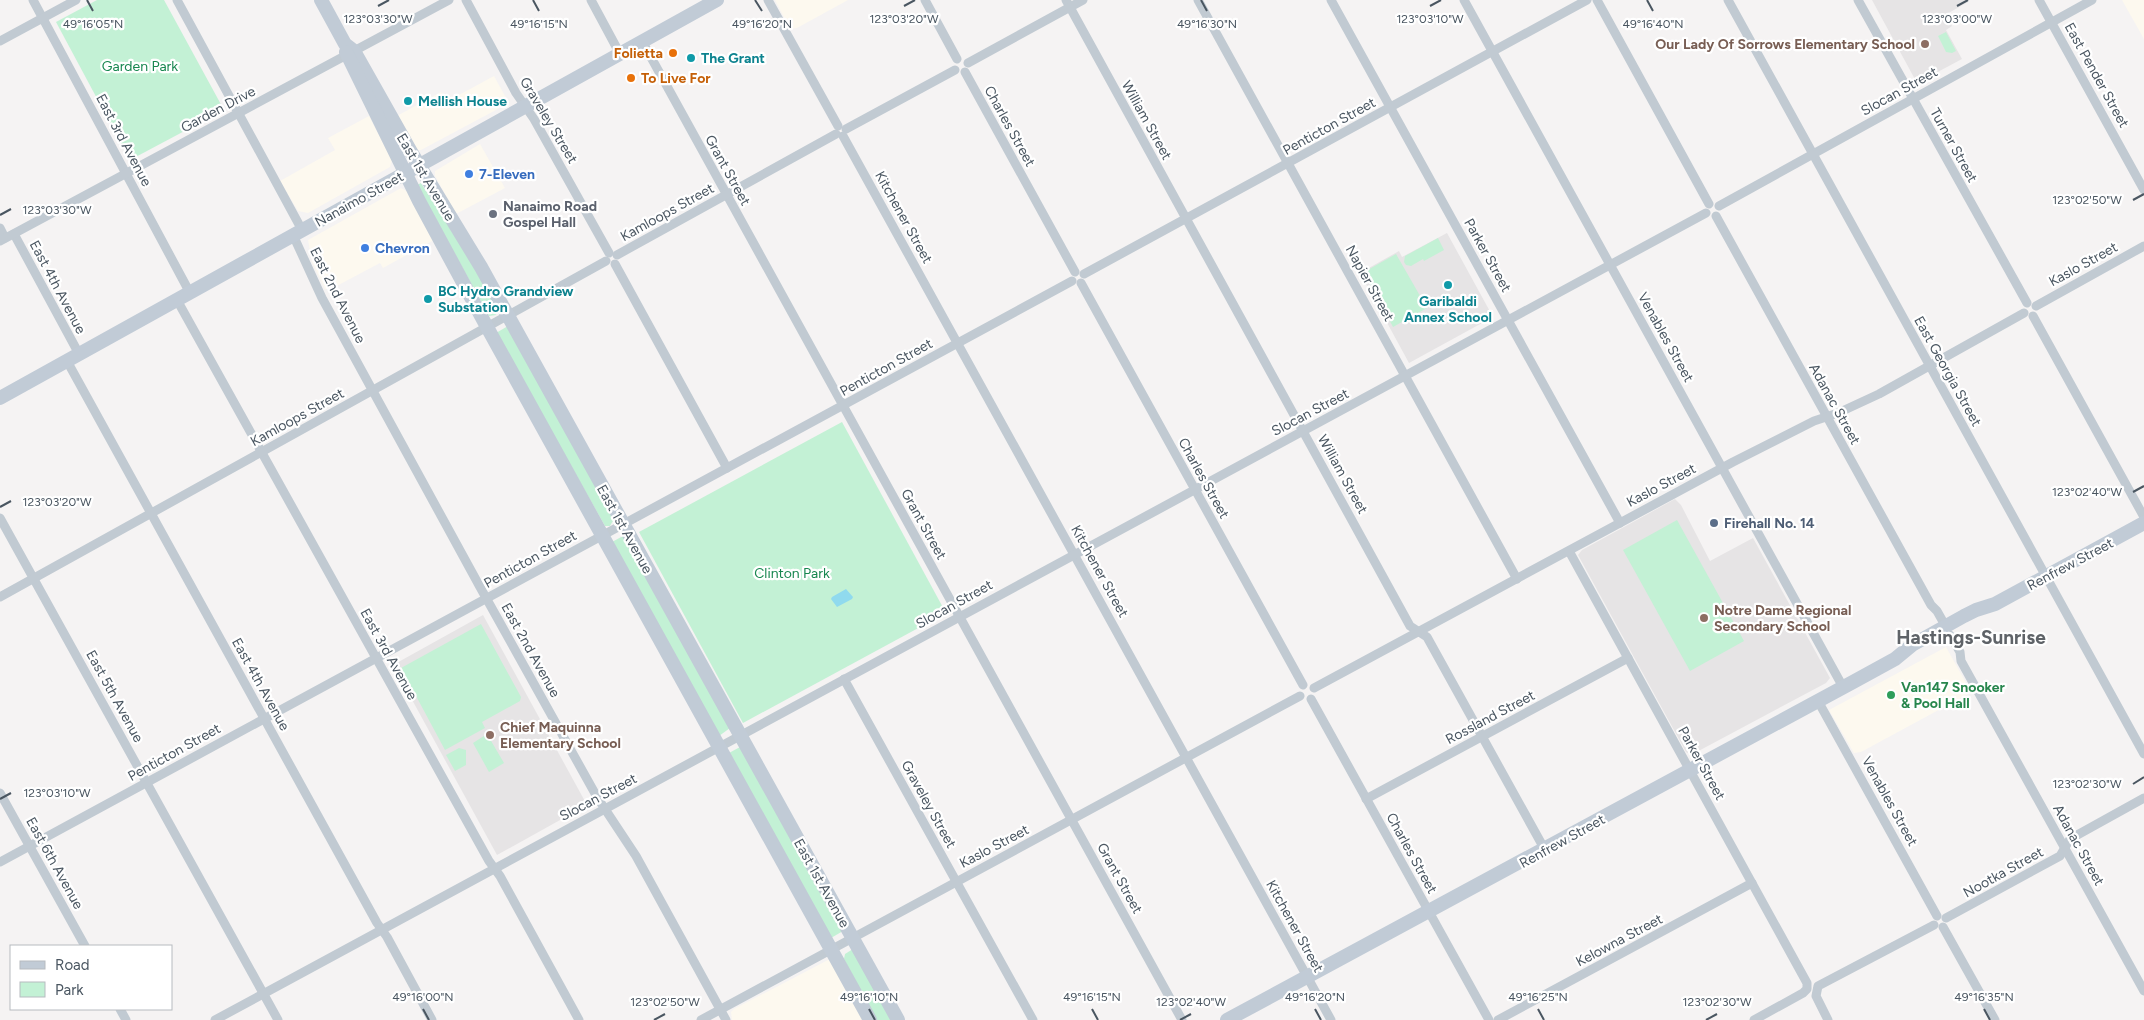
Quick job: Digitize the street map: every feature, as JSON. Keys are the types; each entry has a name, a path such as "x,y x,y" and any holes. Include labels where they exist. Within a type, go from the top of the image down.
{"main road":[{"name":"East 1st Avenue","path":"322,0 348,50 405,173 487,327 870,1020"},
{"name":"Nanaimo Street","path":"0,398 717,0"},
{"name":"East 1st Avenue","path":"348,50 507,315 898,1020"},
{"name":"Renfrew Street","path":"1227,1020 1545,850 1895,659 1918,652 1976,610 1995,604 2144,523"}],"street":[{"name":"East 3rd Avenue","path":"33,0 190,292"},
{"path":"0,41 76,0"},
{"name":"East 2nd Avenue","path":"177,0 238,114 298,233 322,298 487,599 605,808 636,856 726,1020"},
{"name":"Garden Drive","path":"6,237 238,114 348,50 449,0"},
{"name":"Graveley Street","path":"466,0 516,93 612,258 727,468"},
{"path":"591,0 620,54"},
{"name":"Kitchener Street","path":"768,0 1331,1020"},
{"path":"925,0 958,59"},
{"path":"968,63 1068,4 1083,0"},
{"name":"Napier Street","path":"1198,0 1517,579"},
{"name":"Parker Street","path":"1331,0 1620,523"},
{"name":"Venables Street","path":"1464,0 1843,687"},
{"name":"Penticton Street","path":"0,862 1186,220 1587,0"},
{"path":"1598,0 1709,204"},
{"name":"East Georgia Street","path":"1728,0 2144,754"},
{"name":"Turner Street","path":"1858,0 2031,305"},
{"name":"East Pender Street","path":"2040,0 2144,190"},
{"name":"Slocan Street","path":"1719,206 2092,0"},
{"name":"William Street","path":"1068,4 1410,626 1427,637 1484,736 1545,850"},
{"name":"Grant Street","path":"642,42 1182,1020"},
{"path":"958,59 964,59 968,63"},
{"path":"958,59 954,64 955,70 959,73 965,72 968,68 968,63"},
{"name":"Kamloops Street","path":"0,596 373,392 507,315 841,131 955,70"},
{"name":"Charles Street","path":"965,72 1303,685"},
{"path":"1714,202 1719,206 1720,212 1716,216 1710,217 1706,213 1706,208 1709,204 1714,202"},
{"name":"Slocan Street","path":"215,1020 1706,213"},
{"name":"Adanac Street","path":"1716,216 1931,605 1937,611 1956,655 1962,660 2144,991"},
{"name":"East 4th Avenue","path":"0,228 73,357 151,513 432,1020"},
{"name":"Kaslo Street","path":"2031,305 2144,246"},
{"name":"East 3rd Avenue","path":"177,300 579,1020"},
{"path":"2031,305 2037,310 2033,316 2024,313 2023,309 2031,305"},
{"name":"Kaslo Street","path":"1314,688 1773,440 1818,419 1838,413 1880,394 2024,313"},
{"path":"2033,316 2144,516"},
{"name":"East 5th Avenue","path":"0,518 278,1020"},
{"name":"Parker Street","path":"1569,551 1828,1020"},
{"name":"Rossland Street","path":"1366,799 1628,658"},
{"name":"Graveley Street","path":"844,679 1033,1020"},
{"path":"1308,684 1314,688 1314,696 1311,699 1304,699 1300,696 1299,691 1303,685 1308,684"},
{"name":"Kaslo Street","path":"701,1020 1300,696"},
{"name":"Charles Street","path":"1311,699 1489,1020"},
{"name":"Venables Street","path":"1818,701 1995,1020"},
{"name":"East 6th Avenue","path":"0,793 84,945"},
{"name":"Nootka Street","path":"1754,1020 2060,856 2070,838 2144,798"},
{"name":"Kelowna Street","path":"1498,1020 1752,883"}],"shaded area":[{"path":"775,0 848,0 797,28 790,29"},
{"name":"Our Lady Of Sorrows Elementary School","path":"1872,0 1966,0 1968,2 1945,15 1952,26 1946,30 1962,59 1917,83"},
{"path":"2122,0 2144,0 2144,39"},
{"path":"494,76 509,103 421,150 416,150 395,117 441,92 446,102"},
{"path":"369,116 392,160 390,167 308,213 298,211 280,181 335,150 328,138"},
{"path":"480,144 505,188 456,214 435,176 435,171"},
{"path":"401,188 408,192 434,240 383,268 380,263 331,289 325,289 312,262 308,240"},
{"path":"1447,233 1493,317 1409,363 1360,273 1399,251 1402,257"},
{"name":"Notre Dame Regional Secondary School","path":"1675,499 1681,505 1710,561 1753,538 1830,678 1826,683 1691,755 1686,752 1578,555 1582,550"},
{"name":"Chief Maquinna Elementary School","path":"483,615 587,805 497,855 393,665"},
{"path":"1946,647 1970,693 1861,752 1854,753 1829,710"},
{"path":"828,960 832,961 865,1020 732,1020 731,1012 734,1009"}],"green space":[{"name":"Garden Park","path":"97,0 164,0 224,110 130,160 56,22"},
{"path":"1946,32 1956,51 1952,53 1946,52 1938,36"},
{"path":"421,183 459,242 498,309 496,315 489,316 417,185"},
{"path":"1438,238 1444,250 1424,261 1423,259 1411,266 1406,265 1404,262 1405,256"},
{"path":"1396,254 1427,308 1393,327 1364,272"},
{"path":"508,326 614,519 610,526 605,526 496,333"},
{"name":"Clinton Park","path":"842,422 946,613 743,723 639,532"},
{"path":"1677,520 1744,641 1690,671 1623,550"},
{"path":"623,536 730,728 719,736 612,542"},
{"path":"481,624 521,697 520,701 482,722 485,728 445,750 401,668"},
{"path":"487,734 504,763 489,772 473,743"},
{"path":"740,747 843,931 831,938 729,753"},
{"path":"459,748 466,750 466,765 455,771 446,755"},
{"path":"853,949 893,1020 876,1020 844,959 845,954"}],"water":[{"path":"846,589 853,597 852,599 837,607 831,599 832,597"}],"place":[{"name":"Our Lady Of Sorrows Elementary School","path":"1925,44"},
{"name":"Folietta","path":"673,53"},
{"name":"The Grant","path":"691,58"},
{"name":"To Live For","path":"631,78"},
{"name":"Mellish House","path":"408,101"},
{"name":"7-Eleven","path":"469,174"},
{"name":"Nanaimo Road Gospel Hall","path":"493,214"},
{"name":"Chevron","path":"365,248"},
{"name":"Garibaldi Annex School","path":"1448,285"},
{"name":"BC Hydro Grandview Substation","path":"428,299"},
{"name":"Firehall No. 14","path":"1714,523"},
{"name":"Notre Dame Regional Secondary School","path":"1704,618"},
{"name":"Van147 Snooker & Pool Hall","path":"1891,695"},
{"name":"Chief Maquinna Elementary School","path":"490,735"}],"district":[{"name":"Hastings-Sunrise","path":"1971,637"}]}
